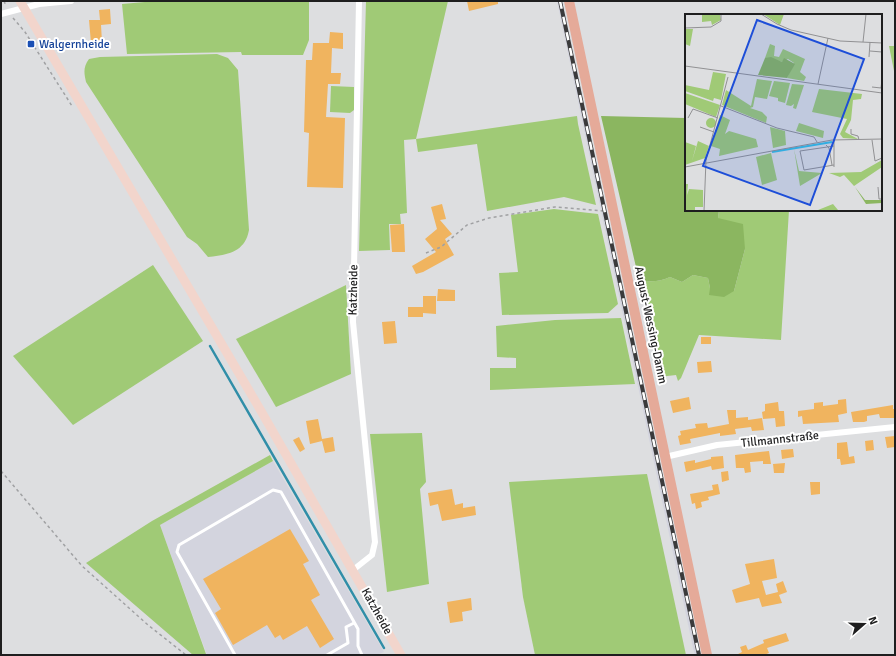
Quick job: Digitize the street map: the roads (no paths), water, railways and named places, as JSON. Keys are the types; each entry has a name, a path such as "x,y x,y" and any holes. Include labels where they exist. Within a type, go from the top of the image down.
{"main road":[{"name":"August-Wessing-Damm","path":"569,1 707,655"}],"street":[{"path":"1,14 22,4 71,1"},
{"name":"Katzheide","path":"353,570 372,555 375,542 353,322 359,1"},
{"name":"Katzheide","path":"22,4 353,570 398,654"},
{"name":"Tillmannstraße","path":"665,457 717,445 895,427"}],"lane":[{"path":"236,655 177,552 179,545 273,490 282,492 358,630 358,646 362,655"},
{"path":"327,655 348,643 346,627 354,623"}],"waterway":[{"path":"210,346 384,648"}],"railway":[{"path":"560,1 699,655"}],"place":[{"name":"Walgernheide","path":"31,44"}]}
